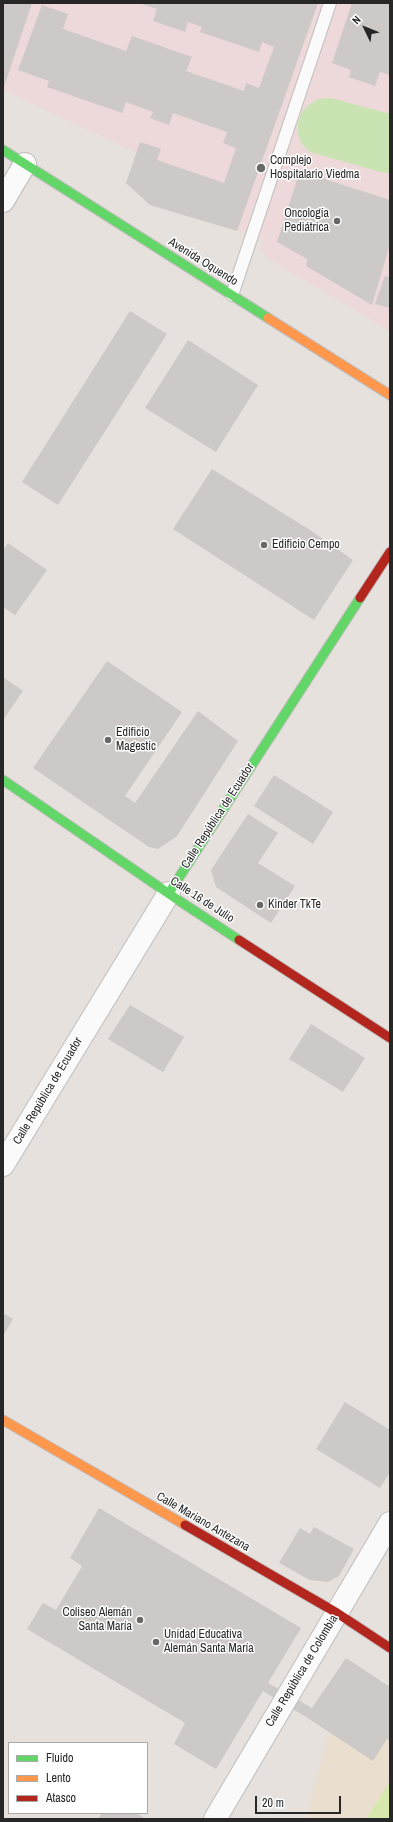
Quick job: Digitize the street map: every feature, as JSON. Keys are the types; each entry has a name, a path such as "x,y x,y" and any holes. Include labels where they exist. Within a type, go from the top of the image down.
{"main road":[{"name":"Avenida Oquendo","path":"3,150 390,395"},
{"name":"Calle República de Ecuador","path":"168,893 390,552"},
{"name":"Calle 16 de Julio","path":"3,780 168,893 390,1038"},
{"name":"Calle Mariano Antezana","path":"3,1420 336,1613 390,1648"}],"street":[{"path":"3,201 25,164"},
{"name":"Calle República de Ecuador","path":"3,1165 168,893"},
{"name":"Calle República de Colombia","path":"215,1819 390,1522"}],"lane":[{"path":"232,295 330,3"}],"shaded area":[{"name":"Complejo Hospitalario Viedma","path":"3,3 390,3 390,331 267,258 261,250 264,239 150,205 126,183 137,153 3,90"},
{"path":"346,1658 390,1687 390,1819 306,1819 329,1732 316,1703"}],"green space":[{"path":"331,98 390,114 390,173 381,172 310,152 301,143 298,133 298,122 302,112 310,104 319,99"},
{"path":"390,1781 390,1819 366,1819"}],"building":[{"path":"3,3 32,3 3,90"},
{"path":"139,3 318,3 237,231 150,205 126,183 140,142 161,149 157,160 224,183 236,148 223,143 227,132 173,113 169,125 150,118 153,112 126,102 122,113 47,87 49,81 18,70 42,5 68,14 63,29 126,51 132,36 192,57 186,71 244,91 246,83 259,88 274,47 262,42 259,52 200,32 202,27 188,22 185,32 153,21 157,9"},
{"path":"352,3 390,3 390,75 380,72 375,86 349,77 351,70 332,63"},
{"name":"Oncología Pediátrica","path":"306,173 390,200 390,244 372,305 306,266 307,259 277,242 298,177"},
{"path":"385,276 390,277 390,308 375,304"},
{"path":"130,311 167,334 58,505 22,482"},
{"path":"188,340 258,385 216,452 145,408"},
{"name":"Edificio Cempo","path":"212,469 310,530 353,560 314,620 173,529"},
{"path":"8,543 47,570 15,615 3,607 3,551"},
{"name":"Edificio Magestic","path":"107,661 182,712 125,796 135,803 198,711 238,741 177,836 158,849 149,847 33,768"},
{"path":"3,677 23,691 3,720"},
{"path":"274,775 333,812 313,844 254,806"},
{"path":"248,814 278,833 258,863 295,886 271,923 216,887 211,870"},
{"path":"130,1005 184,1037 163,1072 108,1039"},
{"path":"311,1024 365,1058 343,1092 289,1059"},
{"path":"3,1313 13,1319 3,1336"},
{"path":"345,1402 390,1430 390,1472 380,1488 316,1449"},
{"name":"Unidad Educativa Alemán Santa María","path":"99,1508 301,1628 268,1683 312,1708 346,1658 390,1687 390,1741 387,1739 373,1761 263,1691 216,1769 174,1744 185,1723 27,1629 43,1603 56,1610 82,1566 70,1558"},
{"path":"314,1527 354,1549 339,1576 328,1582 310,1580 279,1563 300,1528 310,1534"},
{"path":"101,1814 138,1814 146,1819 98,1819"}],"traffic: fast":[{"path":"3,150 268,318"},
{"path":"169,893 360,598"},
{"path":"3,780 239,940"}],"traffic: slow":[{"path":"268,318 390,395"},
{"path":"3,1420 185,1525"}],"traffic: jam":[{"path":"360,598 390,552"},
{"path":"239,940 390,1038"},
{"path":"185,1525 337,1613 390,1648"}],"place":[{"name":"Complejo Hospitalario Viedma","path":"261,168"},
{"name":"Oncología Pediátrica","path":"337,221"},
{"name":"Edificio Cempo","path":"264,545"},
{"name":"Edificio Magestic","path":"108,740"},
{"name":"Kinder TkTe","path":"260,905"},
{"name":"Coliseo Alemán Santa María","path":"140,1620"},
{"name":"Unidad Educativa Alemán Santa María","path":"156,1642"}]}
